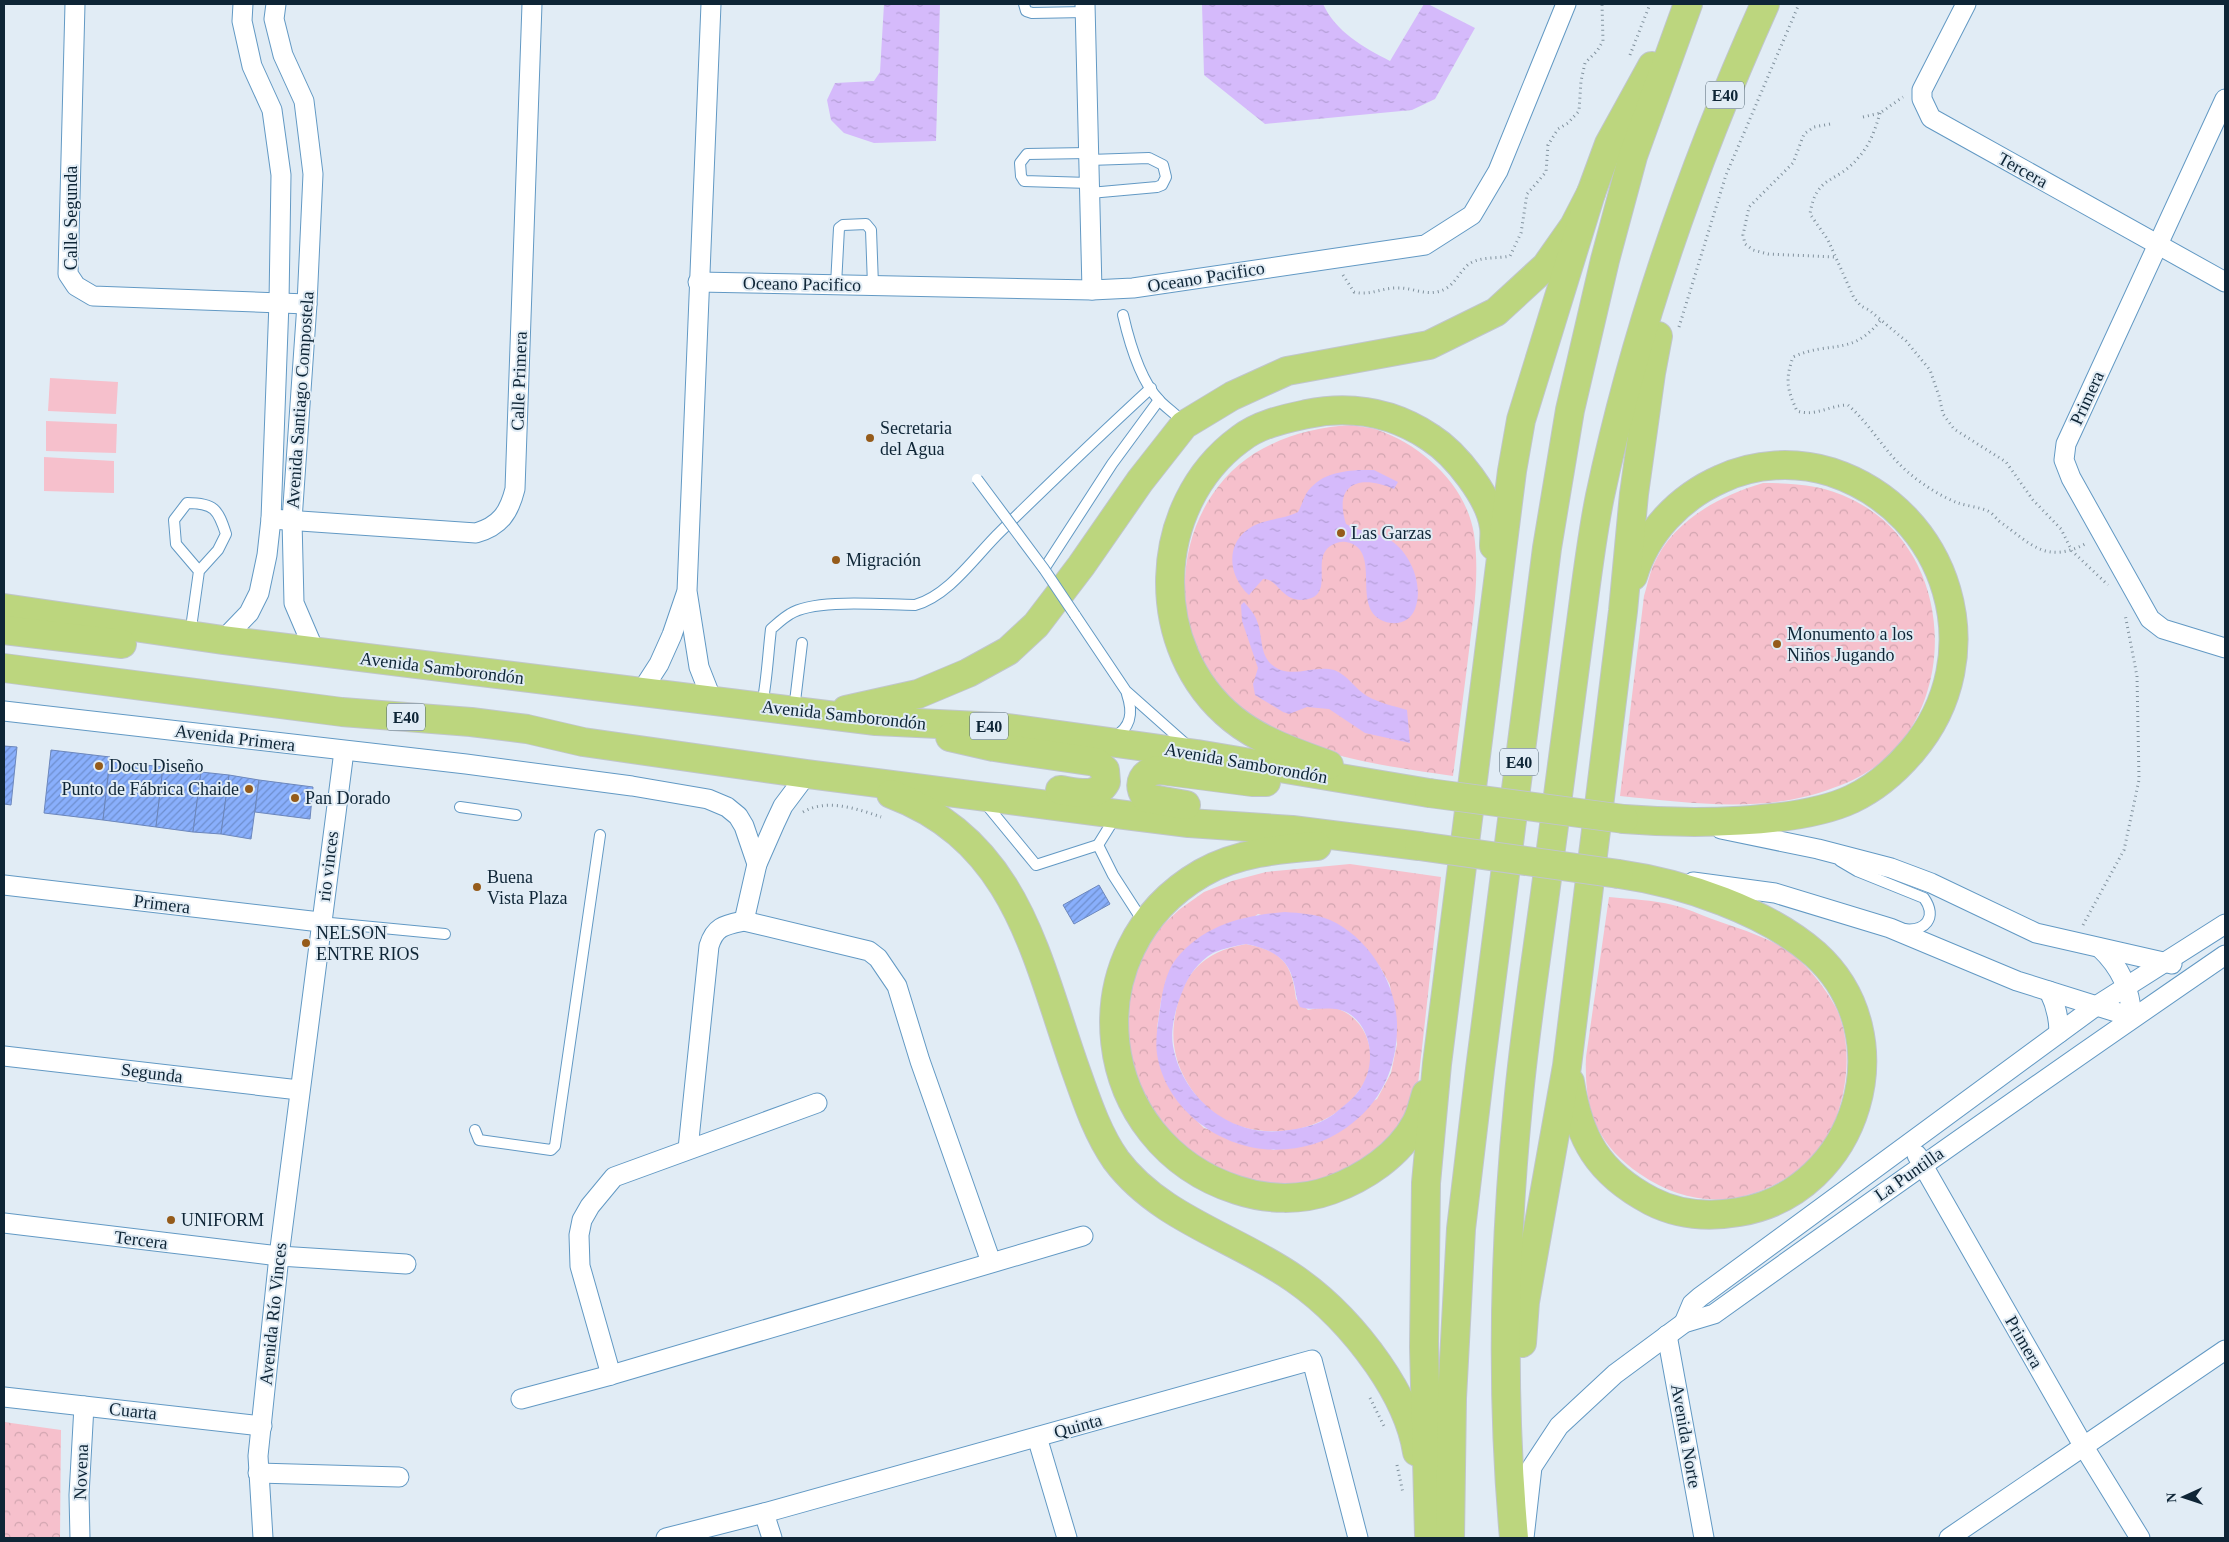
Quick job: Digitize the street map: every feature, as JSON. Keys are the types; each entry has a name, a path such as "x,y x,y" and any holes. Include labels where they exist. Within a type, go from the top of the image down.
{"highway":[{"path":"1436,1537 1424,1347 1426,1202 1437,1064 1512,471 1521,420 1591,193 1609,144 1625,112 1688,4"},
{"name":"E40","path":"1436,1537 1452,1398 1461,1229 1547,548 1570,410 1605,260 1633,156 1688,4"},
{"name":"E40","path":"1514,1538 1510,1489 1505,1342 1508,1230 1518,1103 1586,586 1600,499 1622,402 1647,314 1689,188 1731,79 1765,4"},
{"path":"1510,1489 1525,1302 1567,1066 1623,611 1634,494 1651,373 1689,188"},
{"path":"824,715 918,694 968,673 1008,651 1036,625 1081,566 1140,481 1184,425 1232,396 1287,371 1429,345 1496,312 1546,266 1574,226 1591,193"},
{"path":"1384,785 1304,756 1247,730 1217,704 1203,688 1190,668 1180,647 1174,625 1169,572 1171,551 1178,524 1202,476 1221,454 1234,443 1264,426 1320,412 1348,410 1374,413 1397,419 1421,431 1447,450 1465,470 1486,505 1494,525 1495,606"},
{"name":"Avenida Samborondón","path":"4,608 223,640 824,715 876,721 1000,726 1197,754 1429,793 1624,819 1684,821 1760,819 1828,808 1853,799 1878,783 1904,760 1923,738 1937,715 1952,667 1954,642 1952,612 1946,587 1936,560 1924,540 1912,525 1885,500 1845,477 1808,467 1782,465 1736,472 1694,493 1657,527 1635,571 1623,611"},
{"path":"4,630 147,647 187,635"},
{"name":"E40","path":"4,668 342,712 518,727 583,742 820,776 1189,823 1292,830 1630,876"},
{"path":"876,721 994,747 1096,762 1105,770 1107,776 1103,788 1092,794 989,782 904,786"},
{"path":"1292,830 1192,806 1146,798 1142,792 1141,784 1144,776 1150,771 1160,770 1252,782 1338,779"},
{"path":"820,776 888,793 930,811 953,828 992,867 1019,913 1085,1096 1099,1130 1116,1159 1135,1182 1157,1200 1294,1278 1325,1302 1361,1339 1386,1376 1402,1406 1415,1442 1436,1537"},
{"path":"1375,842 1280,849 1229,861 1203,872 1179,889 1159,906 1144,923 1124,964 1116,991 1114,1022 1116,1054 1125,1084 1137,1112 1155,1138 1175,1157 1198,1174 1215,1182 1246,1194 1272,1198 1295,1198 1325,1193 1344,1186 1386,1159 1416,1123 1437,1064"},
{"path":"1567,1066 1574,1111 1584,1137 1599,1160 1615,1178 1656,1204 1704,1215 1748,1210 1789,1195 1810,1180 1826,1164 1849,1126 1858,1104 1862,1079 1862,1049 1857,1023 1848,997 1831,972 1816,955 1793,937 1751,913 1718,900 1630,876"}],"street":[{"name":"Calle Segunda","path":"75,4 68,274 76,286 92,296 307,304"},
{"name":"Avenida Santiago Compostela","path":"223,640 249,613 259,593 272,519 279,302 281,176 272,110 252,66 242,21 243,4"},
{"name":"Avenida Santiago Compostela","path":"276,4 274,19 283,55 304,101 312,174 307,304 292,520 294,603 315,652"},
{"name":"Calle Primera","path":"272,519 476,533 492,528 511,506 515,489 532,4"},
{"path":"711,4 698,282 687,591 699,667 712,700"},
{"name":"Oceano Pacifico","path":"698,282 1092,290 1133,288 1425,244 1472,215 1498,172 1566,4"},
{"path":"1922,90 1966,4"},
{"path":"1085,8 1092,290"},
{"name":"Tercera","path":"1922,90 1922,98 1931,118 2225,282"},
{"name":"Primera","path":"2150,620 2071,478 2064,460 2066,444 2225,99"},
{"path":"277,147 309,144"},
{"path":"641,692 659,664 672,635 687,591"},
{"path":"2150,620 2163,628 2225,648"},
{"name":"Avenida Primera","path":"4,712 466,764 632,786 708,799 727,807 738,816 744,826 757,864"},
{"name":"rio vinces","path":"300,1090 320,922 344,751"},
{"path":"744,921 757,864 783,806 820,776"},
{"path":"1684,821 1818,849 1899,871 1931,883 2036,933 2202,971"},
{"path":"1630,876 1738,887 1775,893 1890,928 2016,981 2132,1018 2127,986 2112,959 2100,948"},
{"name":"Primera","path":"4,886 320,922"},
{"path":"688,1149 709,946 716,931 728,924 744,921 869,951 878,958 897,986 920,1060 991,1262"},
{"name":"La Puntilla","path":"1684,1323 1692,1304 1700,1297 2096,1006 2225,924"},
{"name":"La Puntilla","path":"1524,1538 1532,1467 1559,1426 1615,1374 1684,1323 1714,1314 1922,1164 2132,1018 2225,956"},
{"path":"2049,991 2059,1018 2059,1033"},
{"name":"Segunda","path":"4,1056 300,1090"},
{"name":"Avenida Río Vinces","path":"263,1538 258,1473 279,1256 300,1090"},
{"path":"611,1375 580,1266 579,1235 582,1220 590,1206 614,1177 817,1103"},
{"name":"Primera","path":"1910,1144 2084,1447 2140,1538"},
{"name":"Tercera","path":"4,1224 279,1256 406,1264"},
{"path":"521,1399 611,1375 1083,1236"},
{"name":"Avenida Norte","path":"1667,1335 1704,1538"},
{"path":"1949,1538 2225,1350"},
{"name":"Quinta","path":"666,1538 764,1513 1312,1360 1358,1538"},
{"name":"Cuarta","path":"4,1397 262,1426"},
{"name":"Novena","path":"80,1538 79,1494 84,1406"},
{"path":"1037,1437 1067,1538"},
{"path":"258,1473 399,1477"},
{"path":"764,1513 772,1538"}],"lane":[{"path":"1024,4 1026,11 1032,13 1085,8"},
{"path":"1027,154 1148,158 1163,165 1166,177 1162,185 1156,187 1089,188 1024,181 1021,176 1020,163 1027,154"},
{"path":"836,285 839,228 843,225 866,224 871,230 873,286"},
{"path":"1124,315 1131,348 1150,388 1159,400 1178,416 1184,425"},
{"path":"761,706 766,685 766,668 771,629 791,613 811,607 832,605 914,605 928,601 940,593 996,536 1150,388"},
{"path":"1044,569 1138,426 1159,400"},
{"path":"977,479 1044,569 1126,691 1132,708 1131,717 1122,732 1115,737 1101,740"},
{"path":"187,635 199,571 218,550 226,534 220,514 204,503 187,503 174,520 176,544 199,571"},
{"path":"794,711 802,643"},
{"path":"1126,691 1197,754"},
{"path":"980,796 1036,865 1098,845 1117,814"},
{"path":"460,807 516,815"},
{"path":"475,1130 476,1137 479,1140 551,1150 555,1146 600,835"},
{"path":"1098,845 1113,875 1144,923"},
{"path":"1818,849 1857,871 1924,898 1929,905 1931,913 1924,925 1916,929 1890,928"},
{"path":"320,922 445,934"}],"path":[{"path":"1678,332 1726,175 1799,4"},
{"path":"1863,117 1880,113 1909,93 1922,90"},
{"path":"1880,113 1874,132 1858,158 1840,174 1820,186 1812,197 1810,214 1828,240 1854,298 1861,306 1869,310 1906,342 1930,370 1943,414 1948,422 1954,429 2006,462 2033,500 2061,529 2072,552 2110,586"},
{"path":"1830,124 1814,127 1804,134 1793,162 1749,207 1745,218 1743,235 1745,244 1753,250 1768,254 1835,257"},
{"path":"1880,321 1869,334 1854,344 1815,350 1793,358 1787,387 1797,410 1813,414 1837,405 1848,405 1860,416 1886,449 1909,473 1927,486 1956,502 1988,511 2030,544 2042,550 2051,554 2072,552"},
{"path":"2074,942 2124,850 2139,780 2136,676 2121,607"},
{"path":"2124,614 2134,620 2150,620"}],"green space":[{"path":"50,378 118,382 116,414 48,411"},
{"path":"46,421 117,424 116,453 46,451"},
{"path":"1352,425 1375,429 1395,437 1426,457 1452,484 1462,499 1469,516 1476,550 1475,597 1453,776 1395,767 1334,754 1277,732 1251,717 1229,698 1207,670 1193,638 1186,604 1186,569 1193,535 1207,504 1228,476 1255,453 1266,447 1302,433"},
{"path":"44,457 114,461 114,493 44,491"},
{"path":"1763,483 1808,486 1840,494 1883,519 1907,547 1924,579 1933,614 1935,650 1929,687 1915,721 1894,751 1873,768 1841,785 1807,796 1755,804 1728,804 1620,796 1644,596 1653,566 1661,550 1685,523 1714,503 1746,488"},
{"path":"1350,864 1441,877 1418,1084 1409,1109 1396,1130 1357,1165 1332,1177 1300,1184 1275,1185 1245,1181 1212,1169 1165,1129 1135,1080 1128,1053 1130,988 1140,959 1157,930 1180,909 1204,892 1232,881 1266,872","holes":["1258,914 1364,946 1380,967 1390,985 1397,1044 1391,1073 1377,1099 1274,1150 1204,1128 1173,1094 1157,1028 1166,980"]},
{"path":"1609,897 1673,905 1755,934 1795,956 1807,967 1822,986 1835,1006 1842,1024 1846,1043 1845,1086 1833,1126 1812,1159 1800,1169 1778,1183 1742,1196 1725,1199 1690,1197 1673,1192 1640,1174 1625,1162 1603,1138 1596,1124 1587,1093 1586,1057"},
{"path":"1246,944 1268,950 1283,961 1292,976 1296,999 1308,1010 1329,1007 1346,1013 1355,1020 1367,1039 1370,1050 1370,1062 1368,1074 1363,1085 1344,1107 1320,1122 1293,1130 1279,1131 1241,1127 1213,1113 1192,1089 1180,1069 1173,1035 1177,1007 1187,980 1195,969 1216,953"},
{"path":"4,1422 61,1430 60,1538 4,1538"}],"water":[{"path":"884,4 940,4 936,141 874,143 844,133 831,120 827,100 835,83 874,81 880,72"},
{"path":"1202,4 1323,4 1335,23 1351,38 1390,61 1424,4 1428,4 1475,28 1435,99 1412,110 1265,124 1204,75"},
{"path":"1374,470 1398,482 1394,489 1370,482 1352,486 1343,499 1343,510 1346,524 1382,536 1400,548 1407,556 1416,577 1418,588 1418,599 1411,616 1403,622 1395,623 1378,618 1370,608 1367,596 1366,569 1363,557 1358,547 1346,542 1332,545 1325,551 1322,559 1321,585 1319,592 1312,598 1294,599 1272,582 1263,579 1249,595 1242,587 1233,569 1233,550 1237,541 1253,526 1298,512 1306,494 1322,479 1335,473"},
{"path":"1244,602 1256,618 1263,649 1271,664 1278,669 1294,672 1318,669 1334,670 1343,675 1367,696 1407,710 1410,743 1365,733 1329,709 1307,707 1289,714 1255,695 1253,684 1258,668 1242,621 1241,605"},
{"path":"1270,913 1302,913 1319,916 1344,928 1356,938 1368,949 1385,977 1391,992 1397,1023 1397,1039 1391,1069 1378,1095 1359,1118 1337,1134 1317,1143 1296,1148 1274,1150 1245,1146 1227,1139 1195,1119 1181,1106 1170,1090 1162,1073 1156,1049 1163,989 1176,959 1187,947 1212,930 1240,919","holes":["1246,944 1270,952 1283,961 1291,975 1300,1007 1342,1010 1356,1019 1366,1036 1370,1055 1367,1075 1361,1088 1350,1101 1334,1114 1313,1125 1281,1131 1262,1131 1243,1127 1226,1120 1197,1097 1186,1082 1178,1064 1172,1039 1173,1025 1180,996 1191,974 1203,960 1213,953 1225,948"]}],"building":[{"path":"4,746 17,747 11,805 4,804"},
{"path":"51,750 110,757 103,820 44,813"},
{"path":"110,761 163,767 156,827 103,820"},
{"path":"163,767 201,772 193,832 156,827"},
{"path":"201,772 229,775 221,834 193,832"},
{"path":"229,775 259,780 251,839 221,834"},
{"path":"259,780 313,787 310,819 255,812"},
{"path":"1099,885 1110,904 1074,924 1063,905"}],"place":[{"name":"Secretaria del Agua","path":"870,438"},
{"name":"Las Garzas","path":"1341,533"},
{"name":"Migración","path":"836,560"},
{"name":"Monumento a los Niños Jugando","path":"1777,644"},
{"name":"Docu Diseño","path":"99,766"},
{"name":"Punto de Fábrica Chaide","path":"249,789"},
{"name":"Pan Dorado","path":"295,798"},
{"name":"Buena Vista Plaza","path":"477,887"},
{"name":"NELSON ENTRE RIOS","path":"306,943"},
{"name":"UNIFORM","path":"171,1220"}]}
